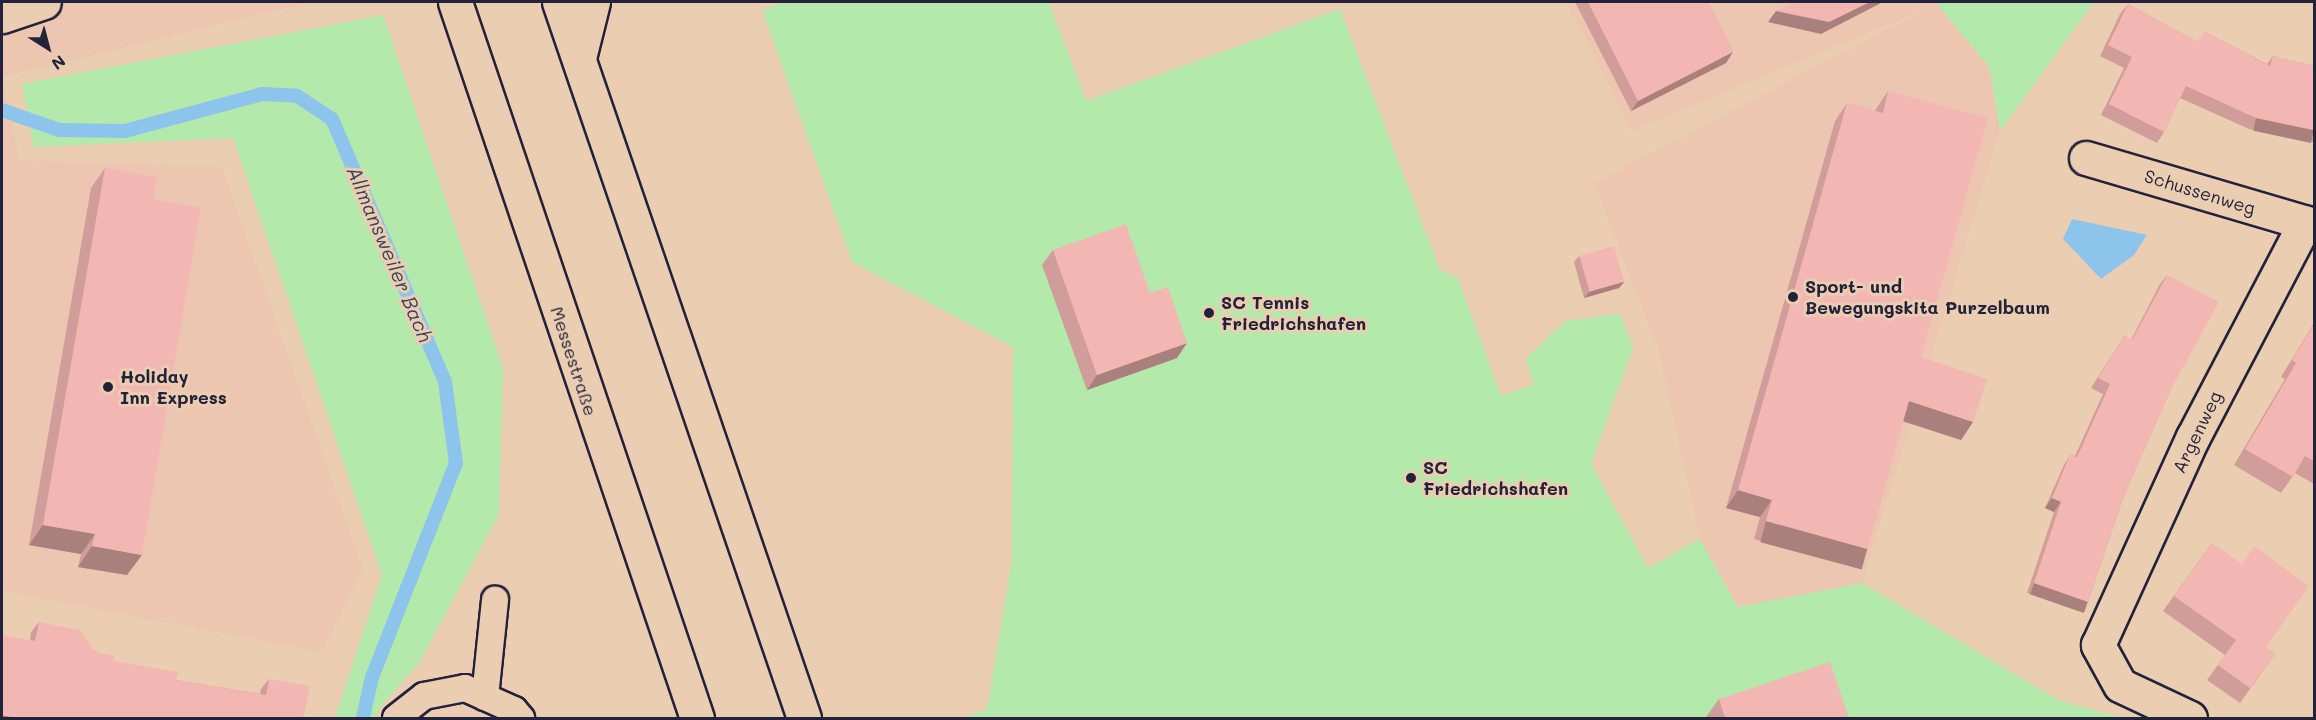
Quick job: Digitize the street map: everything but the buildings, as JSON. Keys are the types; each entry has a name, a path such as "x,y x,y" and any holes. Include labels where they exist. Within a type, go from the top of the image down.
{"street":[{"path":"2,16 44,2"},
{"name":"Messestraße","path":"455,2 697,718"},
{"path":"559,2 804,718"},
{"path":"579,58 592,2"},
{"name":"Schussenweg","path":"2086,158 2310,224"},
{"name":"Argenweg","path":"2190,718 2120,685 2098,645 2193,437 2310,224"}],"lane":[{"path":"485,697 495,600"},
{"path":"396,718 424,696 465,688 514,710 521,718"}],"shaded area":[{"path":"2,2 312,2 2,77"},
{"name":"Sport- und Bewegungskita Purzelbaum","path":"1566,2 1940,2 1937,4 1989,67 2000,131 1862,583 1738,608 1700,539 1659,352 1594,183 1928,8 1632,131"},
{"path":"2,77 19,160 222,167 363,569 321,652 2,591"}],"green space":[{"path":"784,2 1049,2 1086,101 1340,9 1440,270 1458,278 1501,396 1534,385 1526,359 1565,321 1620,314 1633,348 1591,464 1648,568 1700,539 1738,607 1862,583 2060,701 2123,718 964,718 987,709 1012,560 1013,347 852,262 762,10"},
{"path":"1940,2 2094,2 2000,131 1989,67 1937,4"},
{"path":"383,15 503,368 499,514 419,663 378,710 376,718 335,718 382,575 233,138 34,147 22,84"}],"water":[{"path":"2072,219 2147,235 2134,255 2101,279 2063,239"}],"waterway":[{"name":"Allmansweiler Bach","path":"2,110 59,130 125,131 262,94 297,96 332,119 445,382 456,463 372,677 363,718"}],"place":[{"name":"Sport- und Bewegungskita Purzelbaum","path":"1793,297"},
{"name":"SC Tennis Friedrichshafen","path":"1209,313"},
{"name":"Holiday Inn Express","path":"108,387"},
{"name":"SC Friedrichshafen","path":"1411,478"}]}
